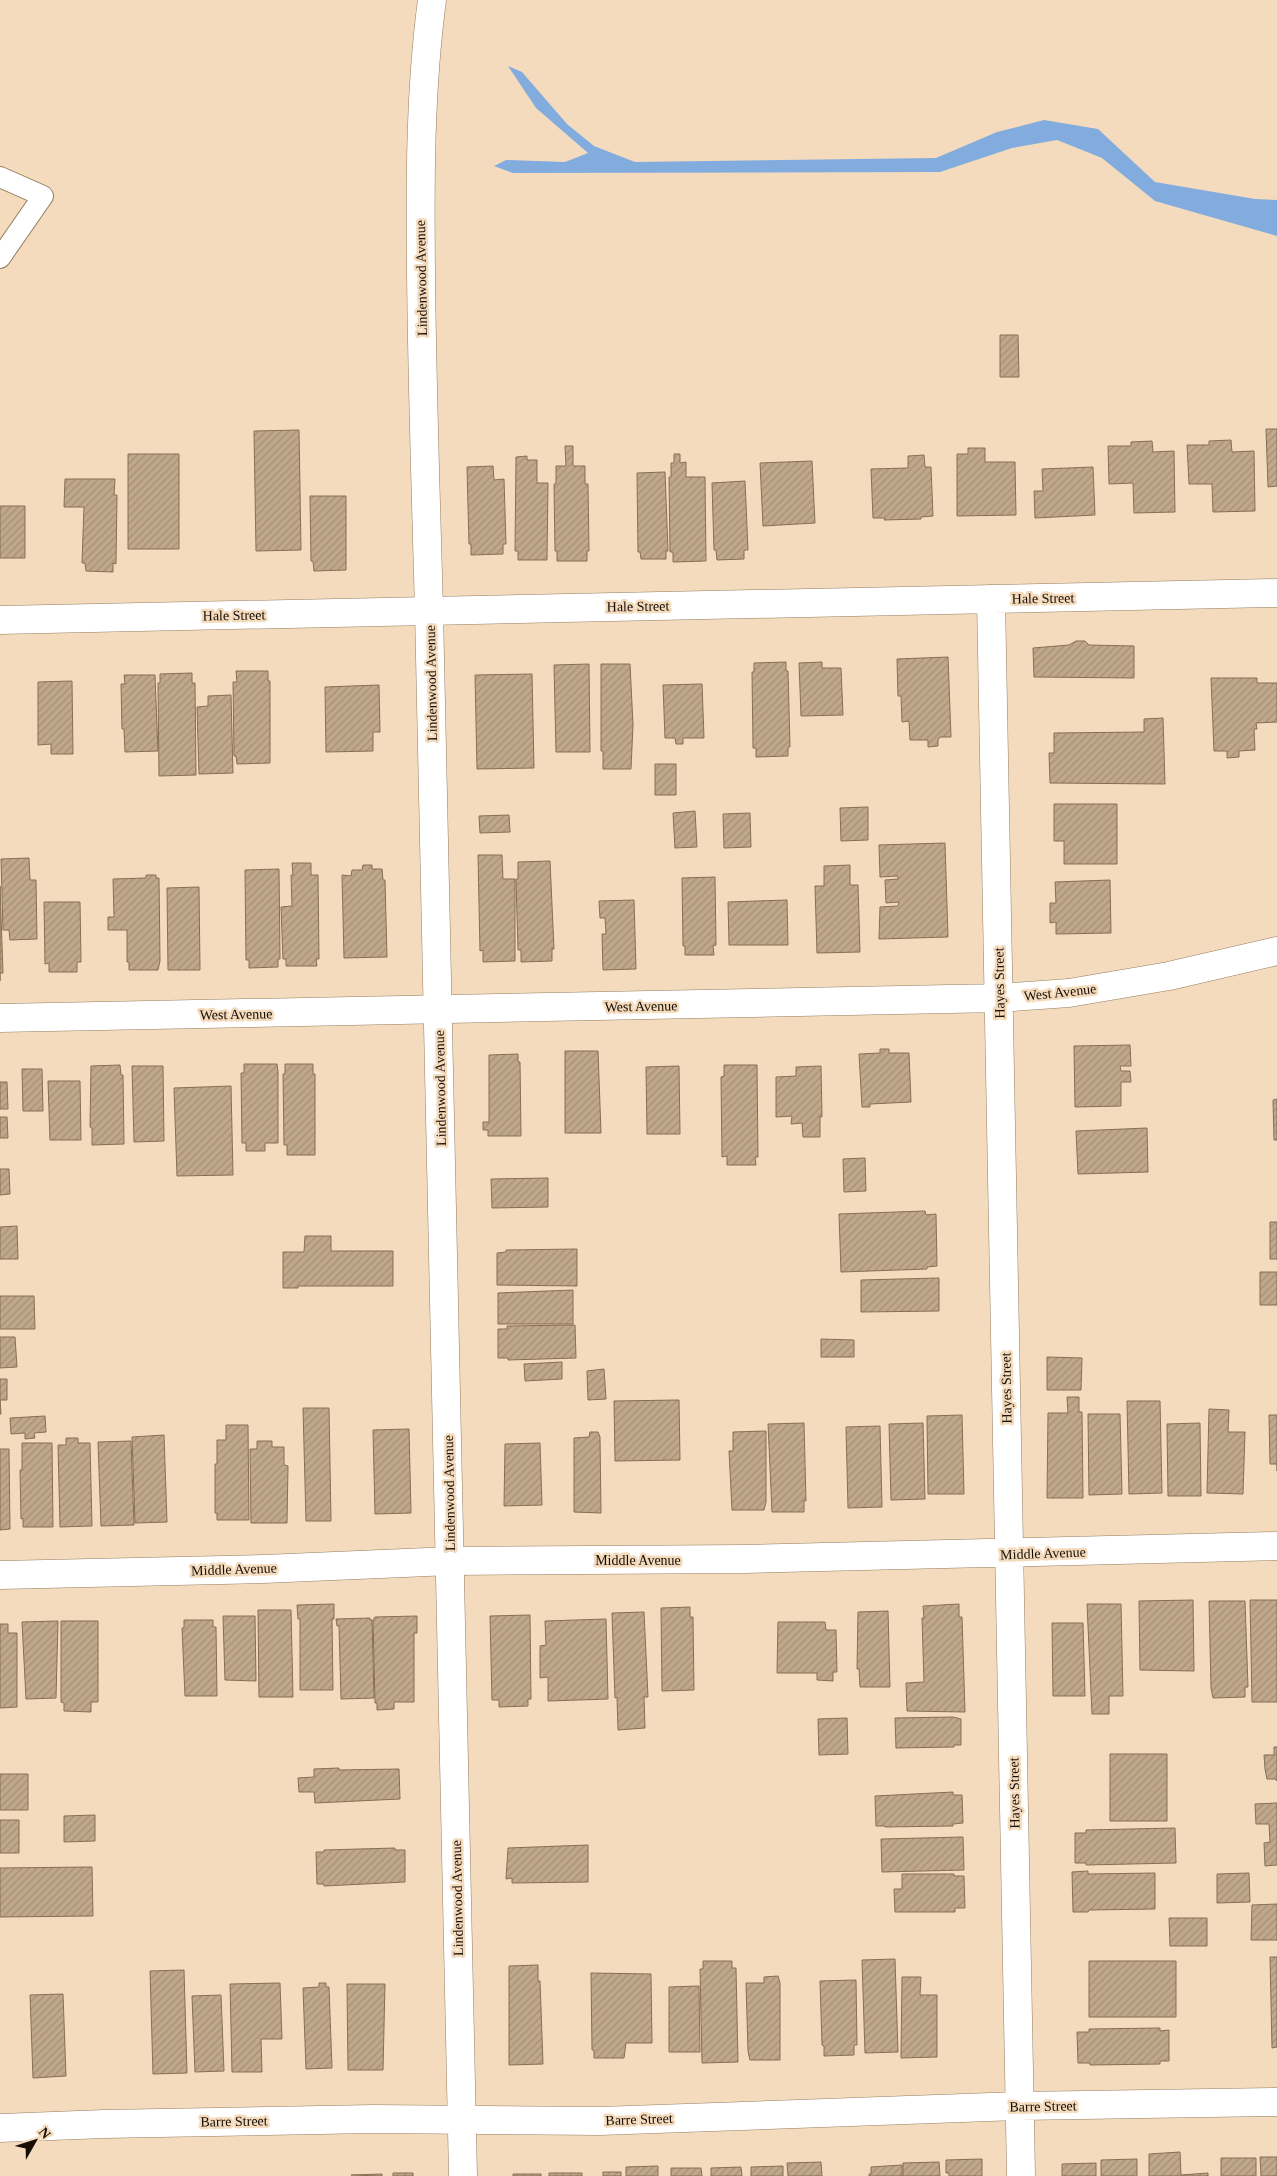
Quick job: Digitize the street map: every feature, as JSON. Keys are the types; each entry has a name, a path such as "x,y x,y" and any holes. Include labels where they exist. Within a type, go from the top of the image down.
{"street":[{"name":"Lindenwood Avenue","path":"432,0 425,52 420,156 423,394 463,2176"},
{"name":"Hale Street","path":"0,620 1277,593"},
{"name":"Hayes Street","path":"991,599 1021,2176"},
{"name":"West Avenue","path":"0,1018 999,998 1069,993 1169,976 1277,951"},
{"name":"Middle Avenue","path":"0,1575 264,1569 450,1561 745,1559 1277,1546"},
{"name":"Barre Street","path":"0,2128 144,2123 373,2119 600,2121 1020,2106 1277,2102"}],"lane":[{"path":"0,177 43,196 0,258"}],"water":[{"path":"508,66 522,72 567,124 594,146 635,162 936,158 997,132 1044,120 1098,129 1155,182 1255,199 1277,200 1277,236 1155,201 1102,158 1057,140 1012,148 940,172 513,173 494,166 506,160 565,162 588,153 536,108"}],"building":[{"path":"1000,335 1018,335 1019,377 1000,377"},
{"path":"1266,429 1277,429 1277,486 1268,487"},
{"path":"299,430 301,550 256,551 254,431"},
{"path":"1231,440 1232,452 1254,451 1255,511 1213,512 1212,484 1189,484 1187,445 1209,445 1209,441"},
{"path":"1152,441 1153,452 1174,451 1175,512 1134,513 1133,483 1109,484 1108,446 1131,446 1131,442"},
{"path":"565,446 573,446 573,466 585,466 585,484 588,484 589,551 587,551 587,561 557,561 557,551 555,551 554,484 556,484 556,466 566,466"},
{"path":"968,448 985,448 985,462 1015,462 1016,515 957,516 957,454 968,454"},
{"path":"128,454 179,454 179,549 128,549"},
{"path":"674,454 680,454 680,463 686,462 686,477 705,477 706,561 673,562 673,552 670,552 669,477 671,477 671,463 674,463"},
{"path":"924,455 925,467 931,467 933,516 921,517 921,519 884,520 885,518 873,518 871,469 908,468 908,456"},
{"path":"527,456 527,460 537,460 537,483 548,483 547,560 518,560 518,551 515,551 516,457"},
{"path":"812,461 815,523 763,526 760,463"},
{"path":"493,466 494,480 504,479 506,544 503,544 503,554 471,555 467,467"},
{"path":"1093,467 1095,515 1035,518 1034,491 1043,491 1042,469"},
{"path":"665,472 668,551 666,551 666,559 641,559 640,552 638,552 637,473"},
{"path":"65,479 115,479 114,495 117,495 116,564 113,563 113,572 86,571 85,563 82,563 84,507 64,507"},
{"path":"745,481 748,550 744,550 744,559 717,560 716,550 714,550 712,483"},
{"path":"310,496 346,496 346,570 314,571 313,561 311,561"},
{"path":"0,506 25,506 25,558 0,558"},
{"path":"1076,641 1085,641 1089,645 1134,646 1134,678 1034,677 1033,648 1069,645"},
{"path":"948,657 951,737 940,737 938,746 928,747 928,740 910,740 909,721 902,722 901,696 898,696 897,659"},
{"path":"786,662 786,671 788,671 790,747 788,747 788,756 756,757 756,748 753,748 752,672 754,672 754,663"},
{"path":"822,662 822,668 841,668 843,715 801,716 799,663"},
{"path":"589,664 590,752 556,752 554,665"},
{"path":"601,664 630,664 633,725 631,769 603,769 603,751 601,751"},
{"path":"236,671 268,671 268,681 270,681 270,763 237,764 236,756 234,756 233,682 237,682"},
{"path":"192,673 192,683 195,683 196,775 159,776 158,683 160,683 160,674"},
{"path":"532,674 534,768 477,769 475,675"},
{"path":"124,675 155,675 158,751 125,752 124,729 122,729 121,684 125,684"},
{"path":"1211,678 1257,678 1257,683 1277,683 1277,722 1256,723 1257,729 1254,729 1255,750 1239,751 1239,757 1227,758 1227,751 1214,751"},
{"path":"72,681 73,754 51,754 51,744 38,745 38,682"},
{"path":"702,684 704,738 683,738 683,744 676,744 675,738 665,738 663,685"},
{"path":"379,685 380,732 373,732 373,751 326,752 325,687"},
{"path":"231,695 233,773 199,774 197,707 208,706 208,696"},
{"path":"1163,718 1165,784 1050,783 1049,753 1054,753 1054,733 1144,732 1144,719"},
{"path":"655,764 676,764 676,795 655,795"},
{"path":"1054,804 1117,804 1117,864 1064,864 1064,841 1054,841"},
{"path":"868,807 868,840 841,841 840,808"},
{"path":"695,811 697,847 675,848 673,813"},
{"path":"750,813 751,847 724,848 723,814"},
{"path":"509,815 510,832 480,833 479,816"},
{"path":"945,843 948,937 879,939 880,907 898,906 899,902 886,903 885,880 898,879 898,876 880,877 879,845"},
{"path":"478,855 502,855 503,879 515,879 515,961 483,962 483,950 480,951"},
{"path":"29,858 30,880 36,880 37,939 10,940 9,930 3,930 1,859"},
{"path":"550,861 554,949 552,949 552,961 521,962 521,950 518,950 516,879 518,879 518,862"},
{"path":"292,863 311,863 311,875 318,875 319,959 316,959 317,966 286,966 286,959 283,959 281,907 292,906"},
{"path":"363,865 372,865 372,869 382,869 383,880 385,880 387,957 344,958 342,875 351,876 352,870 362,870"},
{"path":"850,865 850,885 858,885 860,952 817,953 815,886 824,886 824,866"},
{"path":"279,869 280,959 278,959 278,967 249,968 249,960 246,960 245,870"},
{"path":"146,875 156,875 156,878 159,878 160,961 158,970 129,970 129,962 127,962 127,930 108,930 108,917 114,917 113,879 146,878"},
{"path":"715,877 716,945 713,946 714,955 685,955 685,946 683,946 682,878"},
{"path":"1110,880 1111,933 1056,934 1056,922 1050,923 1050,903 1056,903 1055,882"},
{"path":"0,886 3,973 0,973"},
{"path":"199,887 200,970 168,970 167,888"},
{"path":"634,900 636,969 603,970 602,934 606,934 605,918 600,918 599,901"},
{"path":"787,900 788,945 729,945 728,902"},
{"path":"44,902 80,902 81,962 77,962 77,972 49,972 49,963 45,964"},
{"path":"1130,1045 1131,1066 1120,1066 1121,1071 1130,1071 1131,1082 1121,1082 1121,1106 1075,1107 1074,1046"},
{"path":"880,1049 889,1049 889,1053 909,1053 911,1102 870,1104 870,1107 862,1107 859,1054 880,1053"},
{"path":"565,1051 598,1051 601,1133 565,1133"},
{"path":"518,1054 518,1062 520,1062 521,1136 488,1136 488,1130 483,1130 483,1122 489,1122 489,1055"},
{"path":"244,1064 277,1064 278,1143 265,1143 265,1151 246,1151 246,1143 242,1143 241,1073 244,1073"},
{"path":"285,1064 313,1064 313,1074 315,1074 315,1155 287,1155 287,1145 284,1145 283,1074 285,1074"},
{"path":"120,1065 121,1075 123,1075 124,1144 92,1145 92,1128 90,1127 91,1066"},
{"path":"724,1065 757,1065 758,1157 755,1157 756,1165 727,1165 727,1156 722,1157 721,1077 724,1076"},
{"path":"132,1066 163,1066 164,1141 134,1142"},
{"path":"679,1066 680,1134 647,1134 646,1067"},
{"path":"821,1066 822,1117 820,1116 820,1137 803,1137 802,1123 791,1124 792,1116 776,1117 776,1077 796,1076 796,1067"},
{"path":"22,1069 42,1069 43,1111 23,1111"},
{"path":"48,1081 80,1081 81,1140 50,1140"},
{"path":"0,1082 7,1082 8,1109 0,1109"},
{"path":"231,1086 233,1175 177,1176 174,1088"},
{"path":"1277,1099 1277,1140 1274,1140 1273,1100"},
{"path":"0,1117 7,1117 8,1138 0,1138"},
{"path":"1147,1128 1148,1172 1078,1174 1076,1131"},
{"path":"865,1158 866,1191 844,1192 843,1159"},
{"path":"0,1169 9,1169 10,1194 0,1195"},
{"path":"548,1178 548,1207 492,1208 491,1179"},
{"path":"925,1211 926,1215 936,1214 937,1266 927,1267 927,1269 841,1272 839,1214"},
{"path":"1270,1222 1277,1222 1277,1259 1270,1259"},
{"path":"17,1226 18,1259 0,1259 0,1227"},
{"path":"305,1236 331,1236 331,1251 393,1251 393,1286 298,1286 298,1288 283,1288 283,1252 304,1252"},
{"path":"577,1249 577,1286 497,1285 497,1253 506,1252 506,1250"},
{"path":"1260,1272 1277,1272 1277,1305 1260,1305"},
{"path":"939,1278 939,1311 861,1312 861,1280"},
{"path":"573,1290 573,1324 498,1324 498,1293"},
{"path":"0,1296 34,1296 35,1329 0,1329"},
{"path":"575,1325 576,1358 508,1360 508,1358 498,1358 498,1329 507,1329 507,1326"},
{"path":"0,1337 15,1337 17,1367 0,1368"},
{"path":"821,1339 854,1340 854,1357 821,1357"},
{"path":"1047,1357 1082,1358 1081,1390 1047,1390"},
{"path":"562,1362 562,1379 525,1381 524,1364"},
{"path":"604,1369 606,1399 588,1400 587,1371"},
{"path":"0,1379 7,1379 7,1400 0,1400"},
{"path":"1067,1397 1079,1397 1079,1412 1082,1412 1083,1498 1047,1498 1048,1413 1068,1413"},
{"path":"679,1400 680,1460 615,1461 614,1401"},
{"path":"1127,1401 1160,1401 1162,1493 1129,1494"},
{"path":"303,1408 329,1408 331,1521 306,1521"},
{"path":"1209,1409 1229,1410 1228,1432 1245,1432 1243,1494 1207,1493"},
{"path":"1088,1414 1120,1414 1122,1494 1089,1495"},
{"path":"962,1415 964,1494 928,1494 927,1416"},
{"path":"1269,1415 1277,1415 1277,1464 1270,1464"},
{"path":"45,1416 46,1432 34,1433 35,1438 25,1439 25,1433 11,1434 10,1418"},
{"path":"804,1423 806,1501 804,1500 804,1512 772,1512 768,1424"},
{"path":"923,1423 925,1499 891,1500 889,1424"},
{"path":"1200,1423 1201,1496 1168,1496 1167,1424"},
{"path":"226,1425 248,1425 249,1520 217,1520 217,1513 215,1513 217,1440 226,1440"},
{"path":"880,1426 882,1507 848,1508 846,1427"},
{"path":"409,1429 411,1513 375,1514 373,1430"},
{"path":"766,1431 766,1502 764,1510 732,1510 729,1451 733,1451 733,1432"},
{"path":"590,1432 598,1432 600,1437 601,1513 574,1512 574,1438 589,1437"},
{"path":"164,1435 167,1522 135,1523 132,1437"},
{"path":"66,1438 78,1438 78,1443 90,1443 92,1526 60,1527 58,1445 66,1445"},
{"path":"131,1441 134,1525 101,1526 98,1442"},
{"path":"257,1441 272,1441 272,1447 284,1447 284,1465 288,1466 287,1523 251,1523 250,1449 257,1449"},
{"path":"22,1443 52,1443 53,1527 23,1527 23,1518 21,1519 20,1470 22,1470"},
{"path":"540,1443 542,1505 504,1506 505,1444"},
{"path":"0,1449 9,1449 10,1529 0,1530"},
{"path":"1193,1600 1194,1671 1140,1670 1139,1601"},
{"path":"1250,1600 1277,1600 1277,1702 1252,1702"},
{"path":"1209,1601 1245,1601 1248,1687 1245,1687 1245,1697 1213,1698 1211,1688"},
{"path":"334,1604 334,1619 332,1619 333,1690 300,1690 300,1619 298,1619 297,1605"},
{"path":"959,1604 959,1617 962,1617 965,1712 907,1711 906,1683 924,1682 923,1606"},
{"path":"1087,1604 1121,1604 1123,1696 1109,1696 1109,1714 1092,1714"},
{"path":"690,1607 690,1617 693,1617 694,1690 662,1691 661,1608"},
{"path":"258,1610 291,1610 293,1697 259,1697"},
{"path":"888,1611 890,1687 860,1687 859,1669 857,1669 858,1612"},
{"path":"644,1612 648,1697 644,1697 645,1728 618,1730 612,1613"},
{"path":"530,1615 531,1699 528,1699 528,1706 499,1707 499,1700 492,1700 490,1616"},
{"path":"223,1616 255,1616 256,1681 225,1680"},
{"path":"417,1616 417,1633 414,1633 414,1702 394,1702 394,1709 377,1710 377,1703 375,1703 373,1620 375,1617"},
{"path":"370,1618 372,1620 374,1698 341,1699 339,1626 337,1626 336,1619"},
{"path":"606,1619 608,1699 548,1701 548,1677 540,1678 540,1646 546,1645 545,1621"},
{"path":"184,1620 213,1620 213,1627 216,1627 217,1696 185,1696 182,1628 184,1628"},
{"path":"58,1621 56,1698 26,1699 22,1622"},
{"path":"61,1621 98,1621 98,1702 91,1702 91,1712 64,1711 64,1703 61,1702"},
{"path":"778,1622 825,1622 826,1630 836,1630 837,1672 833,1672 833,1681 817,1680 817,1673 777,1673"},
{"path":"1052,1623 1083,1623 1085,1696 1053,1696"},
{"path":"0,1624 8,1624 8,1633 17,1633 17,1707 0,1708"},
{"path":"953,1717 961,1719 961,1745 954,1745 954,1747 896,1748 895,1718"},
{"path":"847,1718 848,1754 819,1755 818,1719"},
{"path":"1274,1747 1277,1747 1277,1781 1275,1779 1267,1779 1265,1769 1264,1755 1274,1755"},
{"path":"1110,1754 1167,1754 1167,1821 1110,1821"},
{"path":"339,1768 339,1770 399,1769 400,1799 315,1803 314,1792 299,1792 298,1778 314,1777 314,1769"},
{"path":"0,1774 28,1774 28,1810 0,1810"},
{"path":"953,1792 953,1795 962,1795 963,1823 953,1824 953,1826 876,1826 875,1796"},
{"path":"1277,1803 1277,1865 1265,1866 1264,1843 1270,1842 1269,1824 1256,1824 1255,1804"},
{"path":"95,1815 95,1841 64,1842 64,1816"},
{"path":"0,1820 19,1820 19,1853 0,1853"},
{"path":"1175,1828 1176,1863 1086,1865 1086,1863 1075,1863 1075,1833 1086,1833 1086,1830"},
{"path":"963,1837 964,1870 882,1872 881,1839"},
{"path":"588,1845 588,1882 512,1883 512,1878 506,1879 508,1848"},
{"path":"395,1848 395,1850 405,1850 405,1882 324,1886 324,1884 317,1884 316,1852 324,1852 324,1850"},
{"path":"92,1867 93,1916 0,1917 0,1868"},
{"path":"1088,1871 1088,1874 1155,1873 1155,1909 1073,1912 1072,1872"},
{"path":"1249,1873 1250,1902 1217,1903 1217,1874"},
{"path":"902,1874 954,1874 954,1876 964,1876 965,1908 955,1908 955,1912 895,1912 894,1889 902,1889"},
{"path":"1277,1904 1277,1940 1251,1940 1252,1905"},
{"path":"1169,1918 1207,1918 1207,1946 1170,1946"},
{"path":"1270,1957 1277,1957 1277,2047 1272,2048"},
{"path":"895,1959 898,2052 865,2053 862,1960"},
{"path":"703,1961 732,1961 732,1968 736,1968 738,2062 702,2063 700,1969 703,1969"},
{"path":"1089,1961 1176,1961 1176,2017 1089,2017"},
{"path":"538,1965 543,2064 509,2065 509,1966"},
{"path":"184,1970 187,2073 153,2074 150,1971"},
{"path":"591,1973 651,1974 652,2043 626,2043 624,2058 594,2058 594,2050 592,2050"},
{"path":"778,1976 780,1983 780,2060 750,2060 748,2051 746,1983 764,1983 764,1977"},
{"path":"902,1977 921,1977 920,1995 937,1995 937,2057 901,2058"},
{"path":"856,1980 857,2045 854,2045 854,2055 824,2056 820,1981"},
{"path":"280,1983 282,2039 261,2039 262,2072 232,2072 230,1984"},
{"path":"319,1983 326,1983 326,1987 329,1987 332,2068 306,2069 303,1988 319,1987"},
{"path":"347,1984 385,1984 383,2070 348,2070"},
{"path":"699,1986 700,2052 669,2052 669,1987"},
{"path":"63,1994 66,2076 33,2078 30,1995"},
{"path":"221,1995 224,2071 195,2072 192,1996"},
{"path":"1160,2028 1160,2031 1169,2030 1169,2061 1160,2061 1160,2064 1090,2065 1090,2063 1078,2063 1077,2032 1089,2032 1089,2029"},
{"path":"1180,2152 1181,2175 1208,2173 1208,2176 1149,2176 1149,2154"},
{"path":"1260,2157 1277,2157 1277,2176 1261,2176"},
{"path":"1221,2158 1256,2158 1256,2176 1221,2176"},
{"path":"982,2159 982,2176 949,2176 949,2173 946,2173 946,2160"},
{"path":"1137,2159 1137,2176 1101,2176 1101,2160"},
{"path":"821,2162 822,2176 788,2176 787,2163"},
{"path":"939,2162 940,2176 903,2176 903,2163"},
{"path":"1096,2163 1096,2176 1062,2176 1062,2164"},
{"path":"902,2165 902,2176 869,2176 871,2174 871,2167"},
{"path":"658,2166 658,2176 626,2176 626,2167"},
{"path":"783,2166 783,2176 751,2176 751,2167"},
{"path":"741,2167 742,2176 711,2176 711,2168"},
{"path":"671,2168 701,2168 702,2176 671,2176"},
{"path":"603,2172 621,2172 621,2176 603,2176"},
{"path":"393,2173 413,2173 413,2176 393,2176"},
{"path":"549,2173 582,2173 582,2176 549,2176"},
{"path":"382,2174 382,2176 351,2175"},
{"path":"513,2174 541,2174 541,2176 513,2176"}]}
